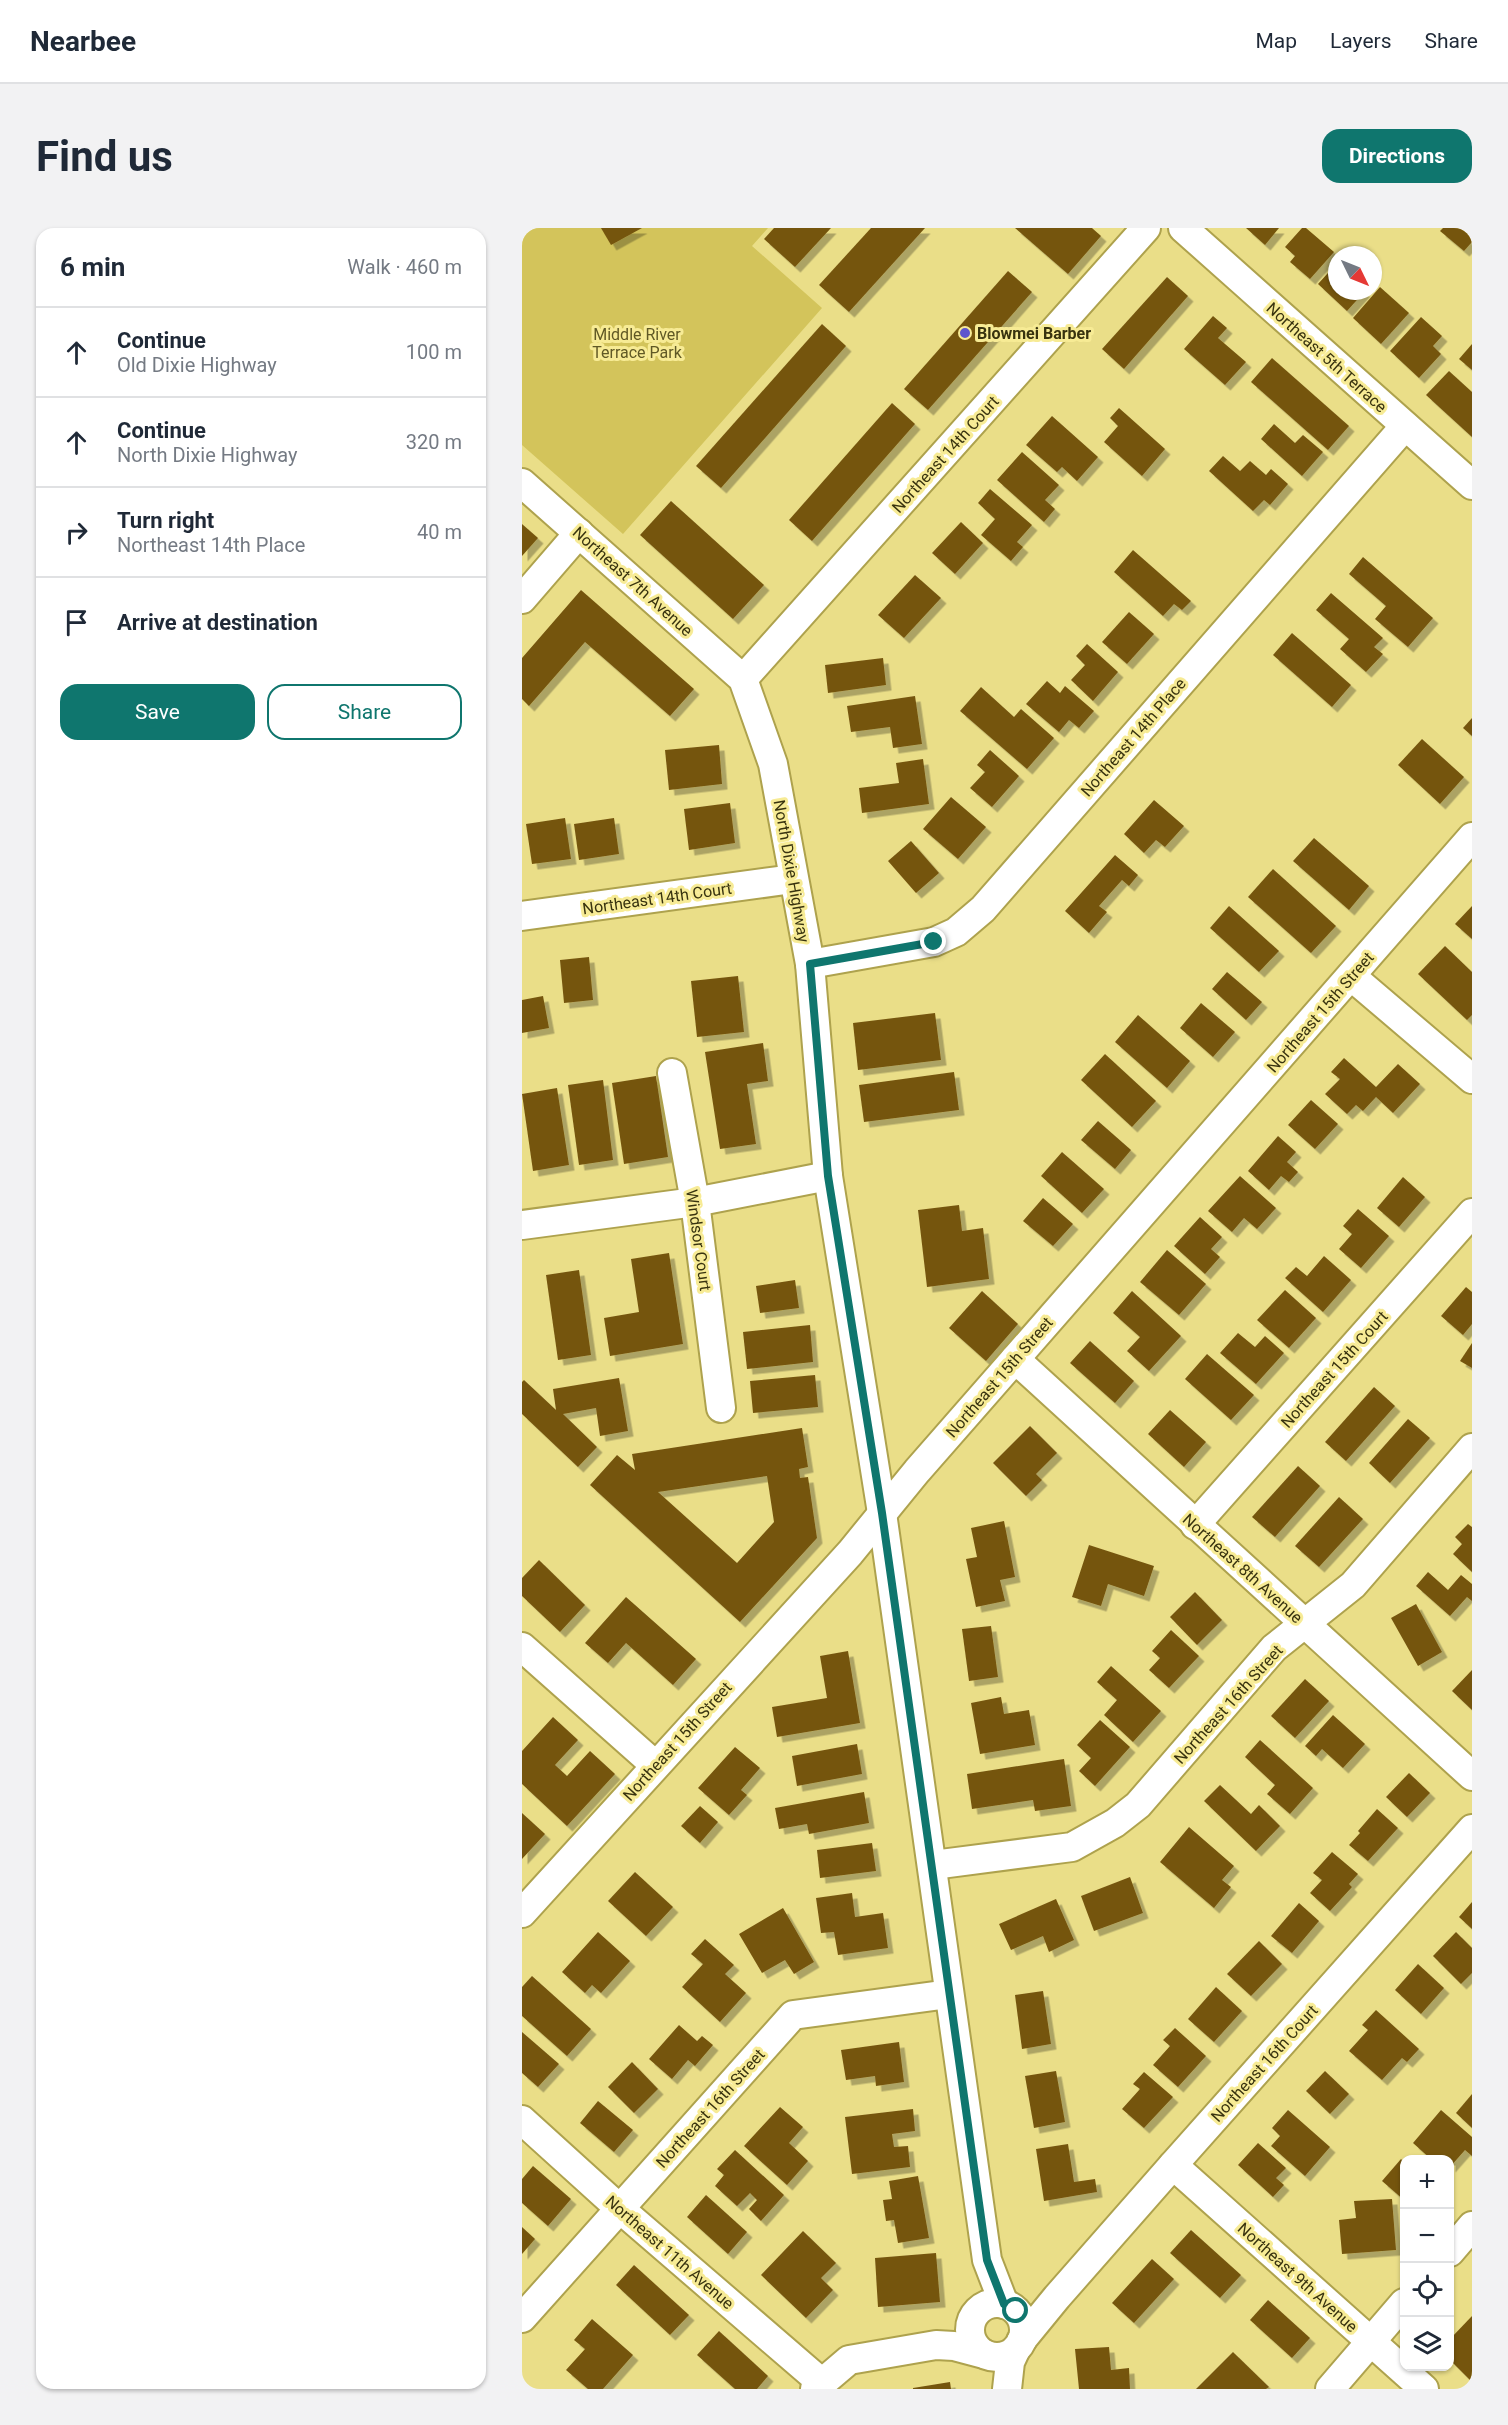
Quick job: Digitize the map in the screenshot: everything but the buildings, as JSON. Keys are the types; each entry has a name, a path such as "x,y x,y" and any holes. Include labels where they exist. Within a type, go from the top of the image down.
{"street":[{"name":"Northeast 14th Court","path":"743,679 1146,228"},
{"name":"Northeast 5th Terrace","path":"1183,228 1472,485"},
{"name":"Northeast 14th Place","path":"810,964 934,942 956,932 983,909 1404,426"},
{"name":"Northeast 7th Avenue","path":"522,483 743,679"},
{"path":"522,600 579,533"},
{"name":"North Dixie Highway","path":"743,679 773,764 810,964 828,1176 882,1513 933,1866 987,2260 984,2299 992,2313"},
{"name":"Northeast 15th Street","path":"522,1913 655,1764 850,1553 1015,1359 1472,837"},
{"name":"Northeast 14th Court","path":"522,916 793,879"},
{"path":"1351,976 1472,1079"},
{"name":"Windsor Court","path":"672,1072 695,1202 721,1408"},
{"path":"522,1225 695,1202 828,1176"},
{"name":"Northeast 15th Court","path":"1195,1525 1472,1213"},
{"name":"Northeast 8th Avenue","path":"1015,1359 1472,1776"},
{"name":"Northeast 16th Street","path":"933,1866 1072,1847 1115,1823 1138,1805 1274,1648 1353,1585 1472,1448"},
{"path":"522,1647 655,1764"},
{"name":"Northeast 16th Court","path":"818,2386 849,2360 936,2345 1003,2350 1057,2297 1472,1829"},
{"name":"Northeast 16th Street","path":"522,2318 793,2015 949,1994"},
{"name":"Northeast 11th Avenue","path":"522,2120 818,2386"},
{"name":"Northeast 9th Avenue","path":"1173,2164 1424,2389"},
{"path":"1454,2246 1472,2226"},
{"name":"Northeast 16th Court","path":"936,2345 992,2313 1033,2309 1057,2297"},
{"path":"1330,2389 1400,2308"},
{"path":"1003,2350 972,2342 992,2313 1023,2325 1003,2350 1005,2389"}],"green space":[{"name":"Middle River Terrace Park","path":"522,228 768,228 752,246 822,308 623,534 522,445"}],"place":[{"name":"Blowmei Barber","path":"965,333"}],"route":[{"path":"934,942 810,964 828,1176 882,1513 987,2260 1004,2304 1016,2311"}]}
